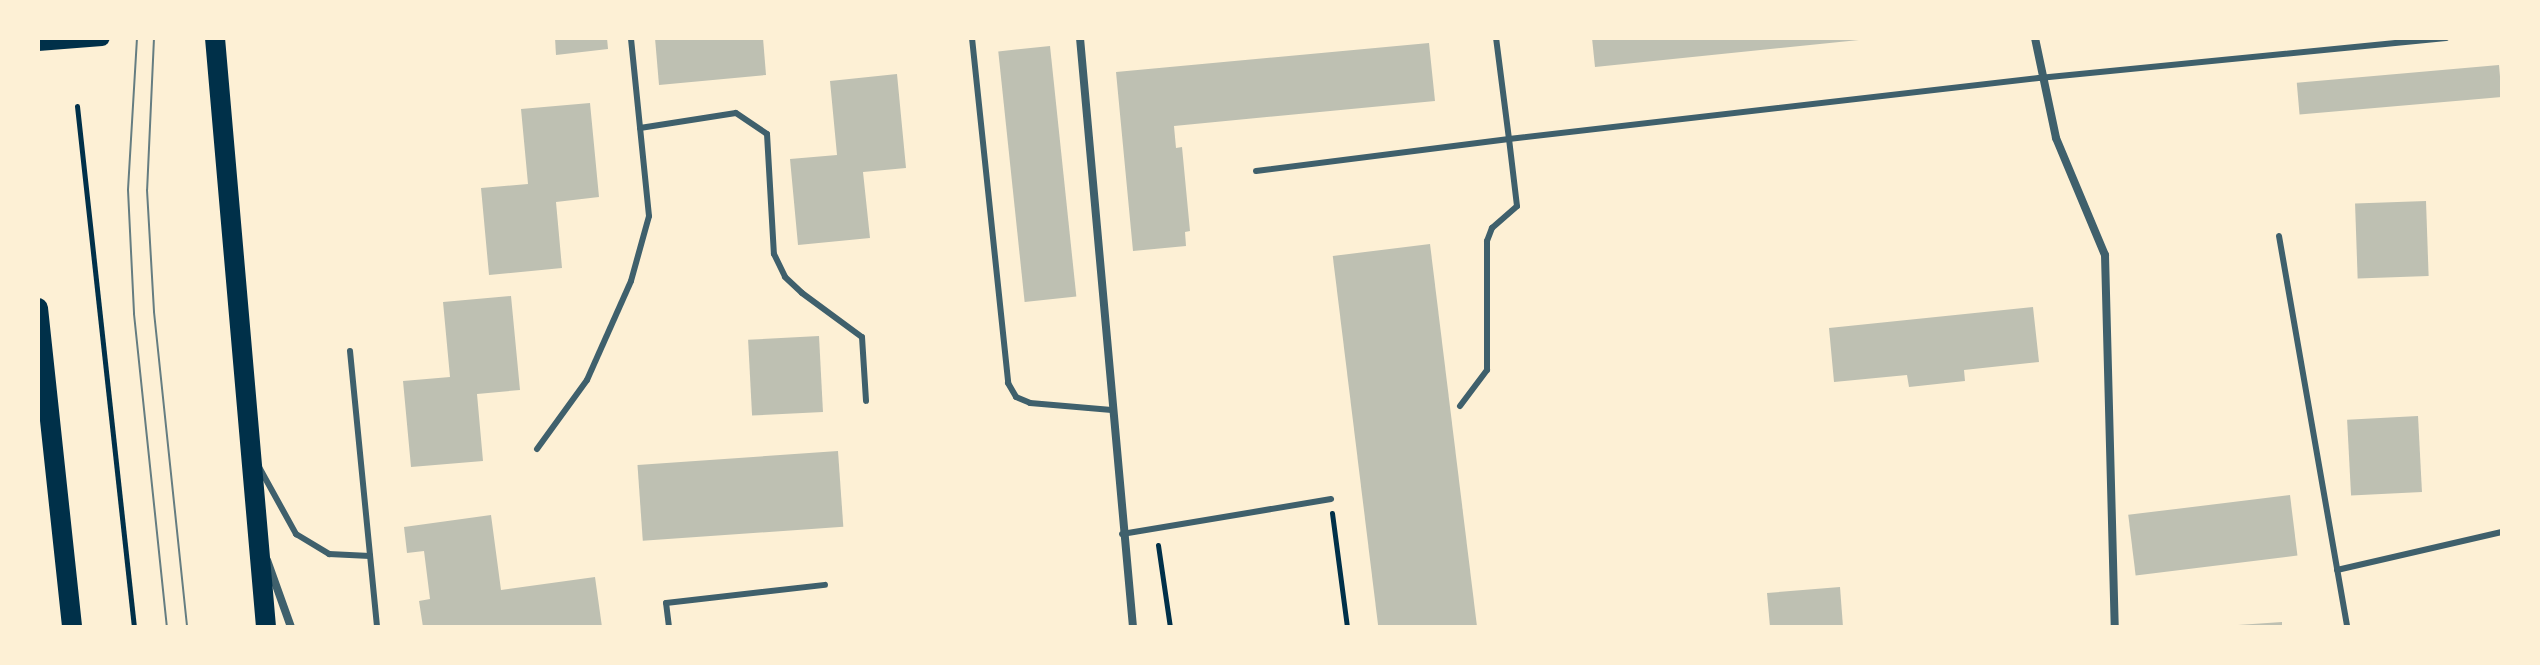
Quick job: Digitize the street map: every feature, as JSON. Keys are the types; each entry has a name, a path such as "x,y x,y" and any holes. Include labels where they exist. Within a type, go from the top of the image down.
{"main road":[{"path":"38,43 102,38"},
{"path":"215,38 266,627"},
{"path":"38,308 72,627"}],"street":[{"path":"1080,38 1122,534 1133,627"},
{"path":"2035,38 2039,78 2056,138 2105,255 2115,627"},
{"path":"255,524 291,627"}],"lane":[{"path":"537,449 587,380 631,281 649,216 631,38"},
{"path":"972,38 1008,383 1016,397 1030,403 1112,410"},
{"path":"1460,406 1487,370 1487,241 1492,228 1517,206 1496,38"},
{"path":"1256,171 2039,78 2446,38"},
{"path":"640,128 736,113 767,134 774,254 785,277 862,337 866,401"},
{"path":"2279,236 2347,627"},
{"path":"350,351 377,627"},
{"path":"249,448 296,534 329,554 370,556"},
{"path":"1122,534 1331,499"},
{"path":"2337,570 2502,532"},
{"path":"669,627 666,603 825,585"}],"path":[{"path":"77,106 134,627"},
{"path":"1331,499 1347,627"},
{"path":"1155,528 1170,627"}],"building":[{"path":"555,38 607,38 608,49 556,55"},
{"path":"655,38 763,38 766,75 659,85"},
{"path":"1592,38 1859,38 1859,40 1595,67"},
{"path":"1429,43 1435,101 1174,126 1176,148 1182,147 1190,231 1185,232 1186,246 1133,251 1116,72"},
{"path":"1050,46 1076,297 1025,302 998,51"},
{"path":"2499,65 2502,97 2300,115 2297,83"},
{"path":"897,74 906,168 863,172 870,238 798,245 790,159 837,155 830,81"},
{"path":"590,103 599,197 556,202 562,268 489,275 481,188 528,184 521,109"},
{"path":"2426,201 2429,276 2358,278 2355,203"},
{"path":"1430,244 1477,627 1378,627 1333,256"},
{"path":"511,296 520,390 477,394 483,461 411,467 403,381 450,377 443,302"},
{"path":"2033,307 2039,362 1964,370 1965,381 1909,387 1907,375 1834,382 1829,328"},
{"path":"819,336 823,412 752,416 748,340"},
{"path":"2418,416 2422,492 2351,496 2347,420"},
{"path":"838,451 843,527 643,541 637,465"},
{"path":"2290,495 2297,556 2136,575 2128,515"},
{"path":"491,515 501,590 595,577 602,627 423,627 419,601 430,599 424,551 407,553 404,527"},
{"path":"1840,587 1843,627 1770,627 1767,593"},
{"path":"2282,622 2282,627 2238,627 2238,625"}],"tram line":[{"path":"137,38 128,190 134,314 167,627"},
{"path":"154,38 147,190 154,312 187,627"}]}
